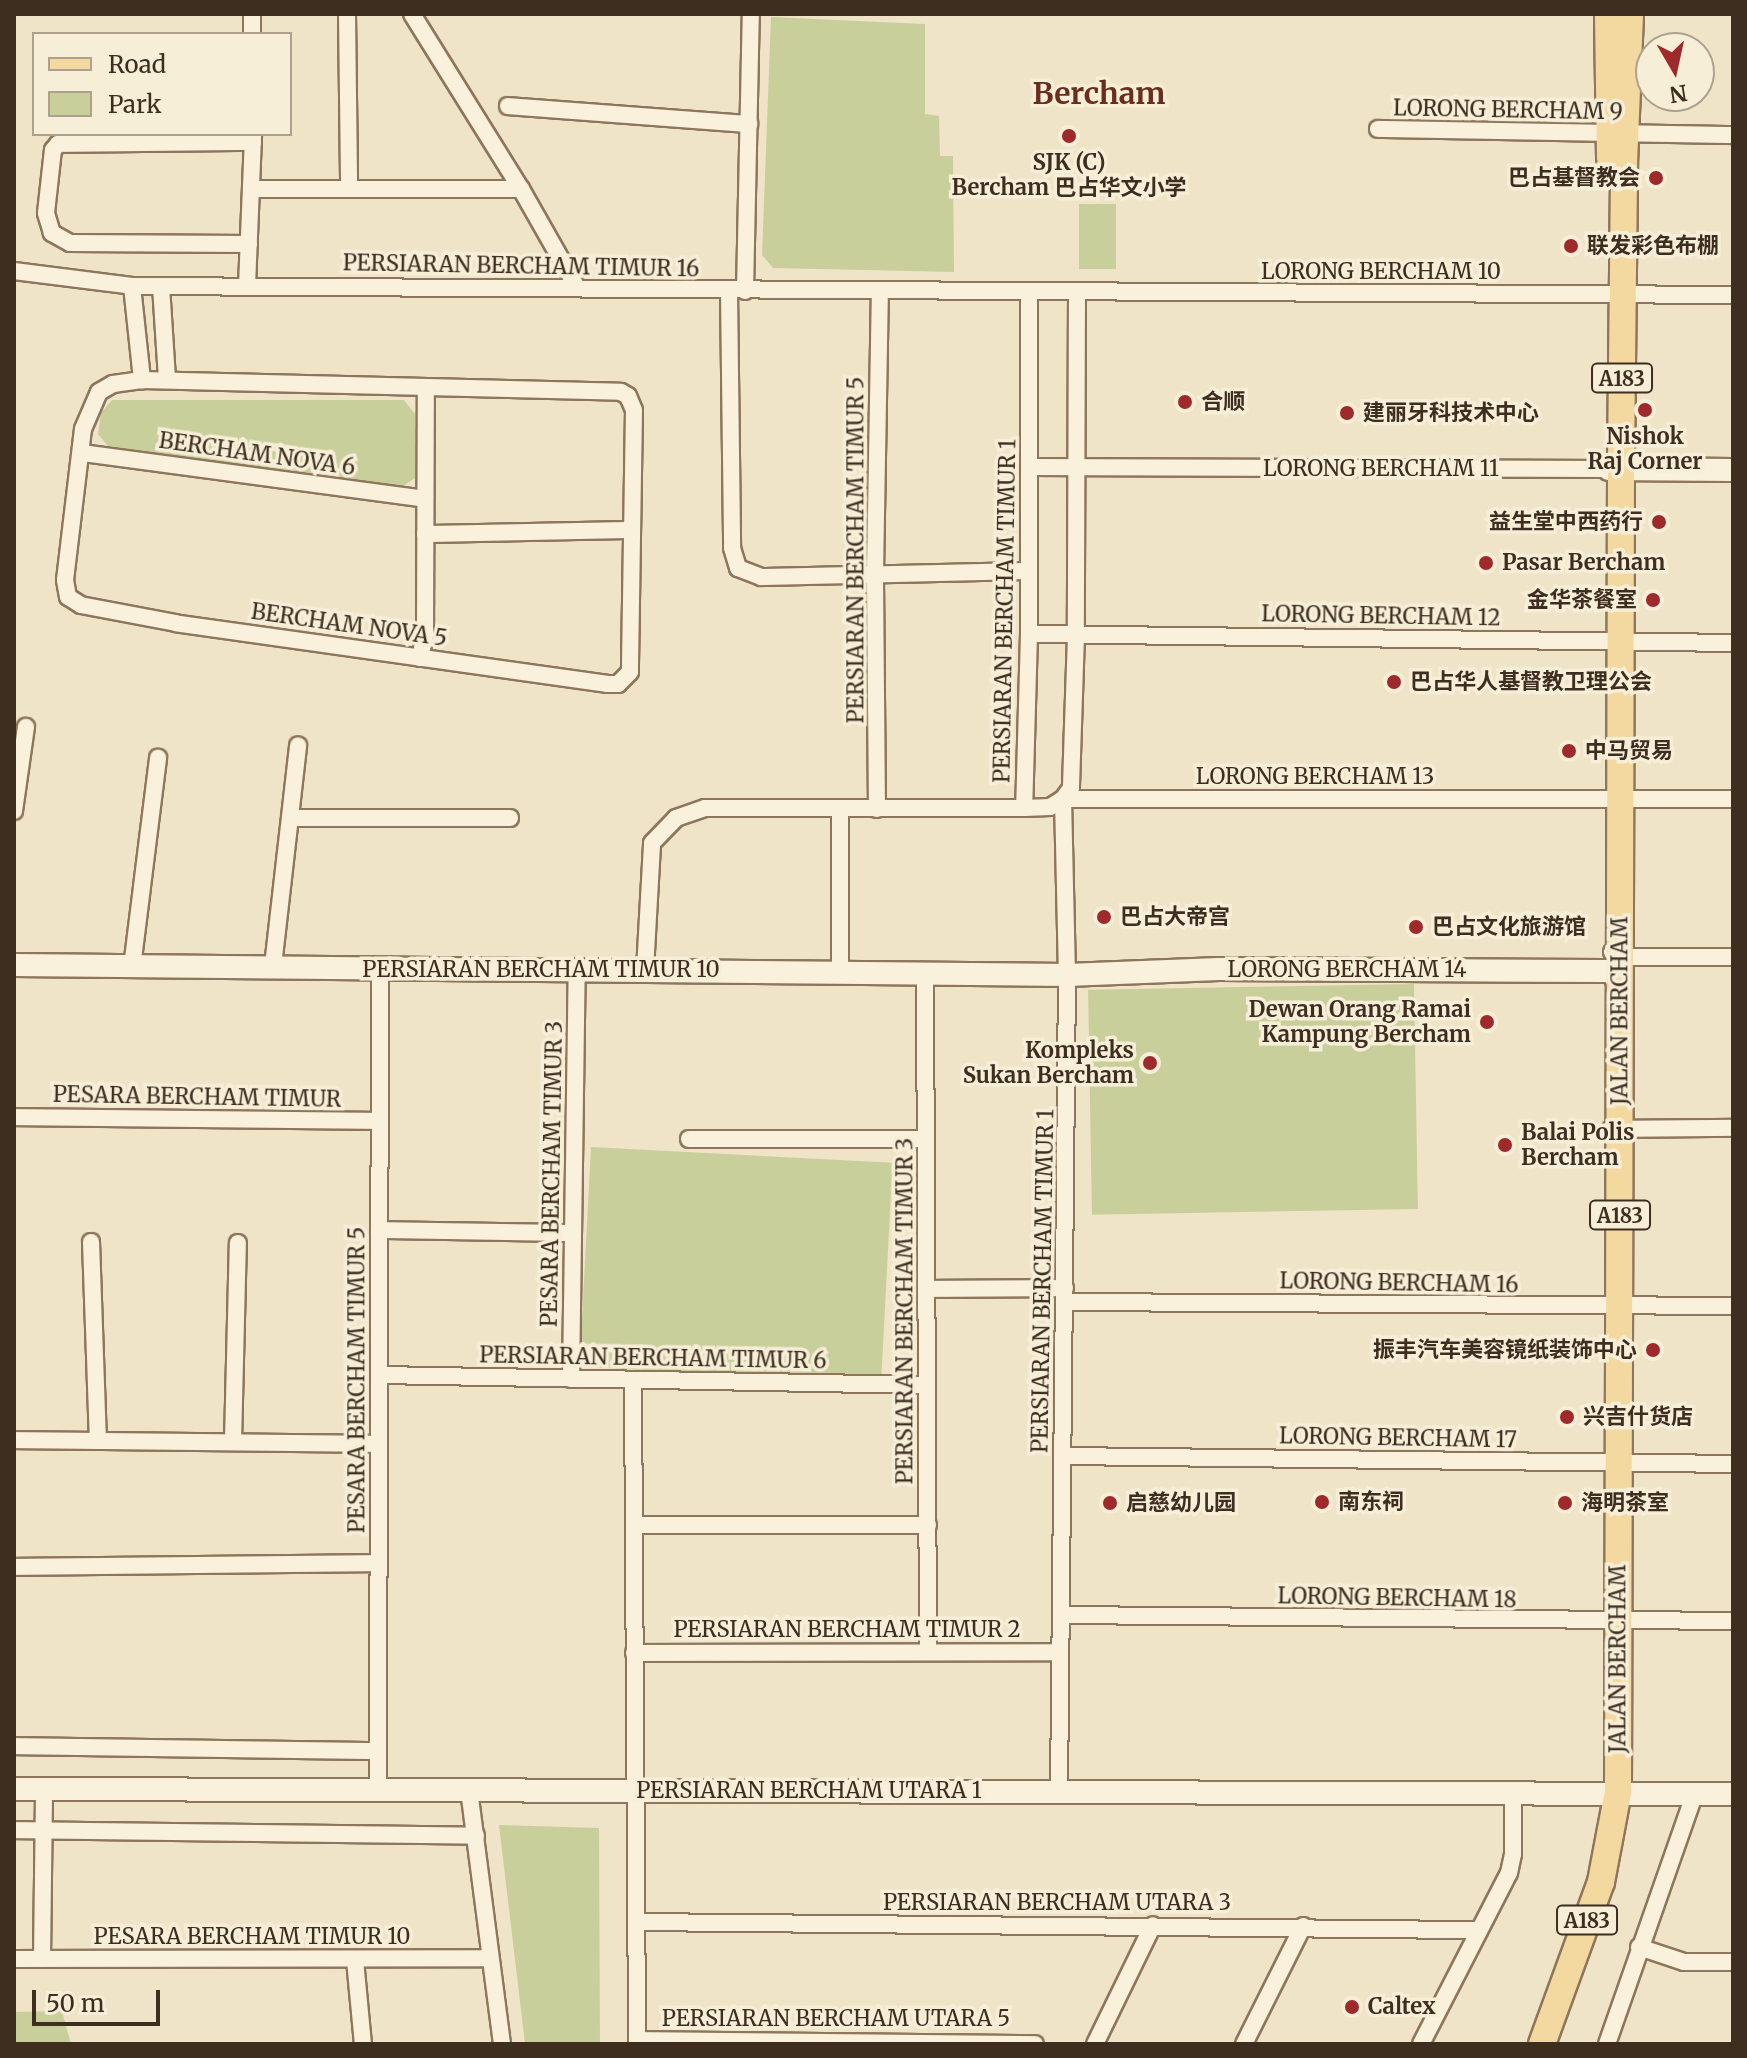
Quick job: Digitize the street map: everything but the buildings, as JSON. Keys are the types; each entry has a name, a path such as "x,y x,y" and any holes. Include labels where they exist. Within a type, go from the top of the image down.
{"main road":[{"name":"JALAN BERCHAM","path":"1542,2044 1601,1882 1611,1792 1618,134 1608,14"},
{"name":"JALAN BERCHAM","path":"1618,134 1630,14"},
{"name":"JALAN BERCHAM","path":"1528,2044 1580,1898 1611,1792"}],"street":[{"path":"347,14 349,189"},
{"path":"412,14 521,189 576,286"},
{"path":"751,14 749,124 737,291 734,561 747,574 761,577 875,572 1029,571"},
{"path":"508,106 749,124"},
{"name":"LORONG BERCHAM 9","path":"1378,129 1733,135"},
{"path":"247,286 253,189 253,138 58,144 53,150 46,213 52,233 70,243 249,244"},
{"path":"253,189 521,189"},
{"name":"PERSIARAN BERCHAM TIMUR 16","path":"14,271 132,286 576,286 737,291 1029,293"},
{"path":"132,286 142,380"},
{"path":"161,286 167,380"},
{"name":"PERSIARAN BERCHAM TIMUR 5","path":"877,809 875,572 880,292"},
{"path":"1063,799 1071,788 1076,635 1077,292"},
{"name":"LORONG BERCHAM 10","path":"1029,293 1733,295"},
{"name":"PERSIARAN BERCHAM TIMUR 1","path":"1029,293 1029,634 1024,808 1050,807 1063,799"},
{"path":"82,453 83,429 99,392 113,384 142,380 621,392 628,396 634,410 632,530 425,534"},
{"path":"420,658 425,635 426,388"},
{"name":"BERCHAM NOVA 6","path":"82,453 425,499"},
{"name":"BERCHAM NOVA 5","path":"82,453 65,580 68,597 81,605 176,623 420,658 608,684 626,679 631,665 632,530"},
{"name":"LORONG BERCHAM 11","path":"1030,467 1733,470"},
{"name":"LORONG BERCHAM 12","path":"1029,634 1733,643"},
{"path":"14,811 26,727"},
{"path":"273,966 298,745"},
{"path":"132,967 158,758"},
{"name":"PERSIARAN BERCHAM TIMUR 1","path":"1059,1792 1067,975 1063,799"},
{"name":"LORONG BERCHAM 13","path":"1063,799 1733,799"},
{"path":"645,970 652,843 676,818 705,808 1024,808"},
{"path":"840,809 840,972"},
{"path":"292,818 510,818"},
{"name":"LORONG BERCHAM 14","path":"1067,975 1219,969 1614,963 1733,957"},
{"name":"PERSIARAN BERCHAM TIMUR 10","path":"14,965 1067,975"},
{"name":"PESARA BERCHAM TIMUR 5","path":"378,1790 380,970"},
{"name":"PESARA BERCHAM TIMUR 3","path":"571,1379 577,971"},
{"name":"PERSIARAN BERCHAM TIMUR 3","path":"925,972 928,1650"},
{"name":"PESARA BERCHAM TIMUR","path":"14,1117 379,1121"},
{"path":"1614,1129 1733,1128"},
{"path":"689,1139 926,1139"},
{"path":"379,1230 573,1233"},
{"path":"91,1242 98,1441"},
{"path":"233,1442 238,1243"},
{"name":"LORONG BERCHAM 16","path":"926,1289 1614,1307 1733,1306"},
{"name":"PERSIARAN BERCHAM TIMUR 6","path":"379,1375 927,1385"},
{"path":"633,1380 637,2042"},
{"path":"14,1440 379,1444"},
{"name":"LORONG BERCHAM 17","path":"1063,1456 1733,1464"},
{"path":"634,1525 928,1525"},
{"path":"14,1567 379,1563"},
{"name":"LORONG BERCHAM 18","path":"1061,1615 1733,1621"},
{"name":"PERSIARAN BERCHAM TIMUR 2","path":"634,1653 1060,1652"},
{"path":"14,1746 378,1751"},
{"name":"PERSIARAN BERCHAM UTARA 1","path":"14,1789 1733,1794"},
{"path":"42,1959 44,1789"},
{"path":"469,1790 502,2044"},
{"path":"1421,2044 1509,1873 1513,1854 1513,1793"},
{"path":"1607,2044 1695,1793"},
{"path":"14,1830 476,1836"},
{"name":"PERSIARAN BERCHAM UTARA 3","path":"636,1922 1477,1930"},
{"path":"1095,2044 1153,1925"},
{"path":"1244,2044 1303,1926"},
{"path":"1639,1947 1684,1962 1733,1962"},
{"name":"PESARA BERCHAM TIMUR 10","path":"14,1959 490,1958"},
{"path":"355,1960 363,2044"},
{"name":"PERSIARAN BERCHAM UTARA 5","path":"637,2042 1035,2044"}],"green space":[{"path":"771,17 925,24 925,114 939,116 940,156 953,156 954,272 773,268 762,255"},
{"path":"1079,204 1116,204 1116,269 1079,269"},
{"path":"112,400 404,400 415,414 415,478 402,487 108,446 98,434 101,413"},
{"path":"1414,984 1418,1209 1092,1215 1088,990"},
{"path":"591,1147 893,1163 881,1383 579,1367"},
{"path":"499,1825 599,1828 600,2044 525,2044"},
{"path":"62,2011 71,2044 14,2044 14,2012"}],"place":[{"name":"SJK (C) Bercham 巴占华文小学","path":"1069,136"},
{"name":"巴占基督教会","path":"1656,178"},
{"name":"联发彩色布棚","path":"1571,246"},
{"name":"合顺","path":"1185,402"},
{"name":"Nishok Raj Corner","path":"1645,410"},
{"name":"建丽牙科技术中心","path":"1347,413"},
{"name":"益生堂中西药行","path":"1659,522"},
{"name":"Pasar Bercham","path":"1486,563"},
{"name":"金华茶餐室","path":"1653,600"},
{"name":"巴占华人基督教卫理公会","path":"1394,682"},
{"name":"中马贸易","path":"1569,751"},
{"name":"巴占大帝宫","path":"1104,917"},
{"name":"巴占文化旅游馆","path":"1416,927"},
{"name":"Dewan Orang Ramai Kampung Bercham","path":"1487,1022"},
{"name":"Kompleks Sukan Bercham","path":"1150,1063"},
{"name":"Balai Polis Bercham","path":"1505,1145"},
{"name":"振丰汽车美容镜纸装饰中心","path":"1653,1350"},
{"name":"兴吉什货店","path":"1567,1417"},
{"name":"南东祠","path":"1322,1502"},
{"name":"启慈幼儿园","path":"1110,1503"},
{"name":"海明茶室","path":"1565,1503"},
{"name":"Caltex","path":"1352,2007"}],"district":[{"name":"Bercham","path":"1099,93"}]}
